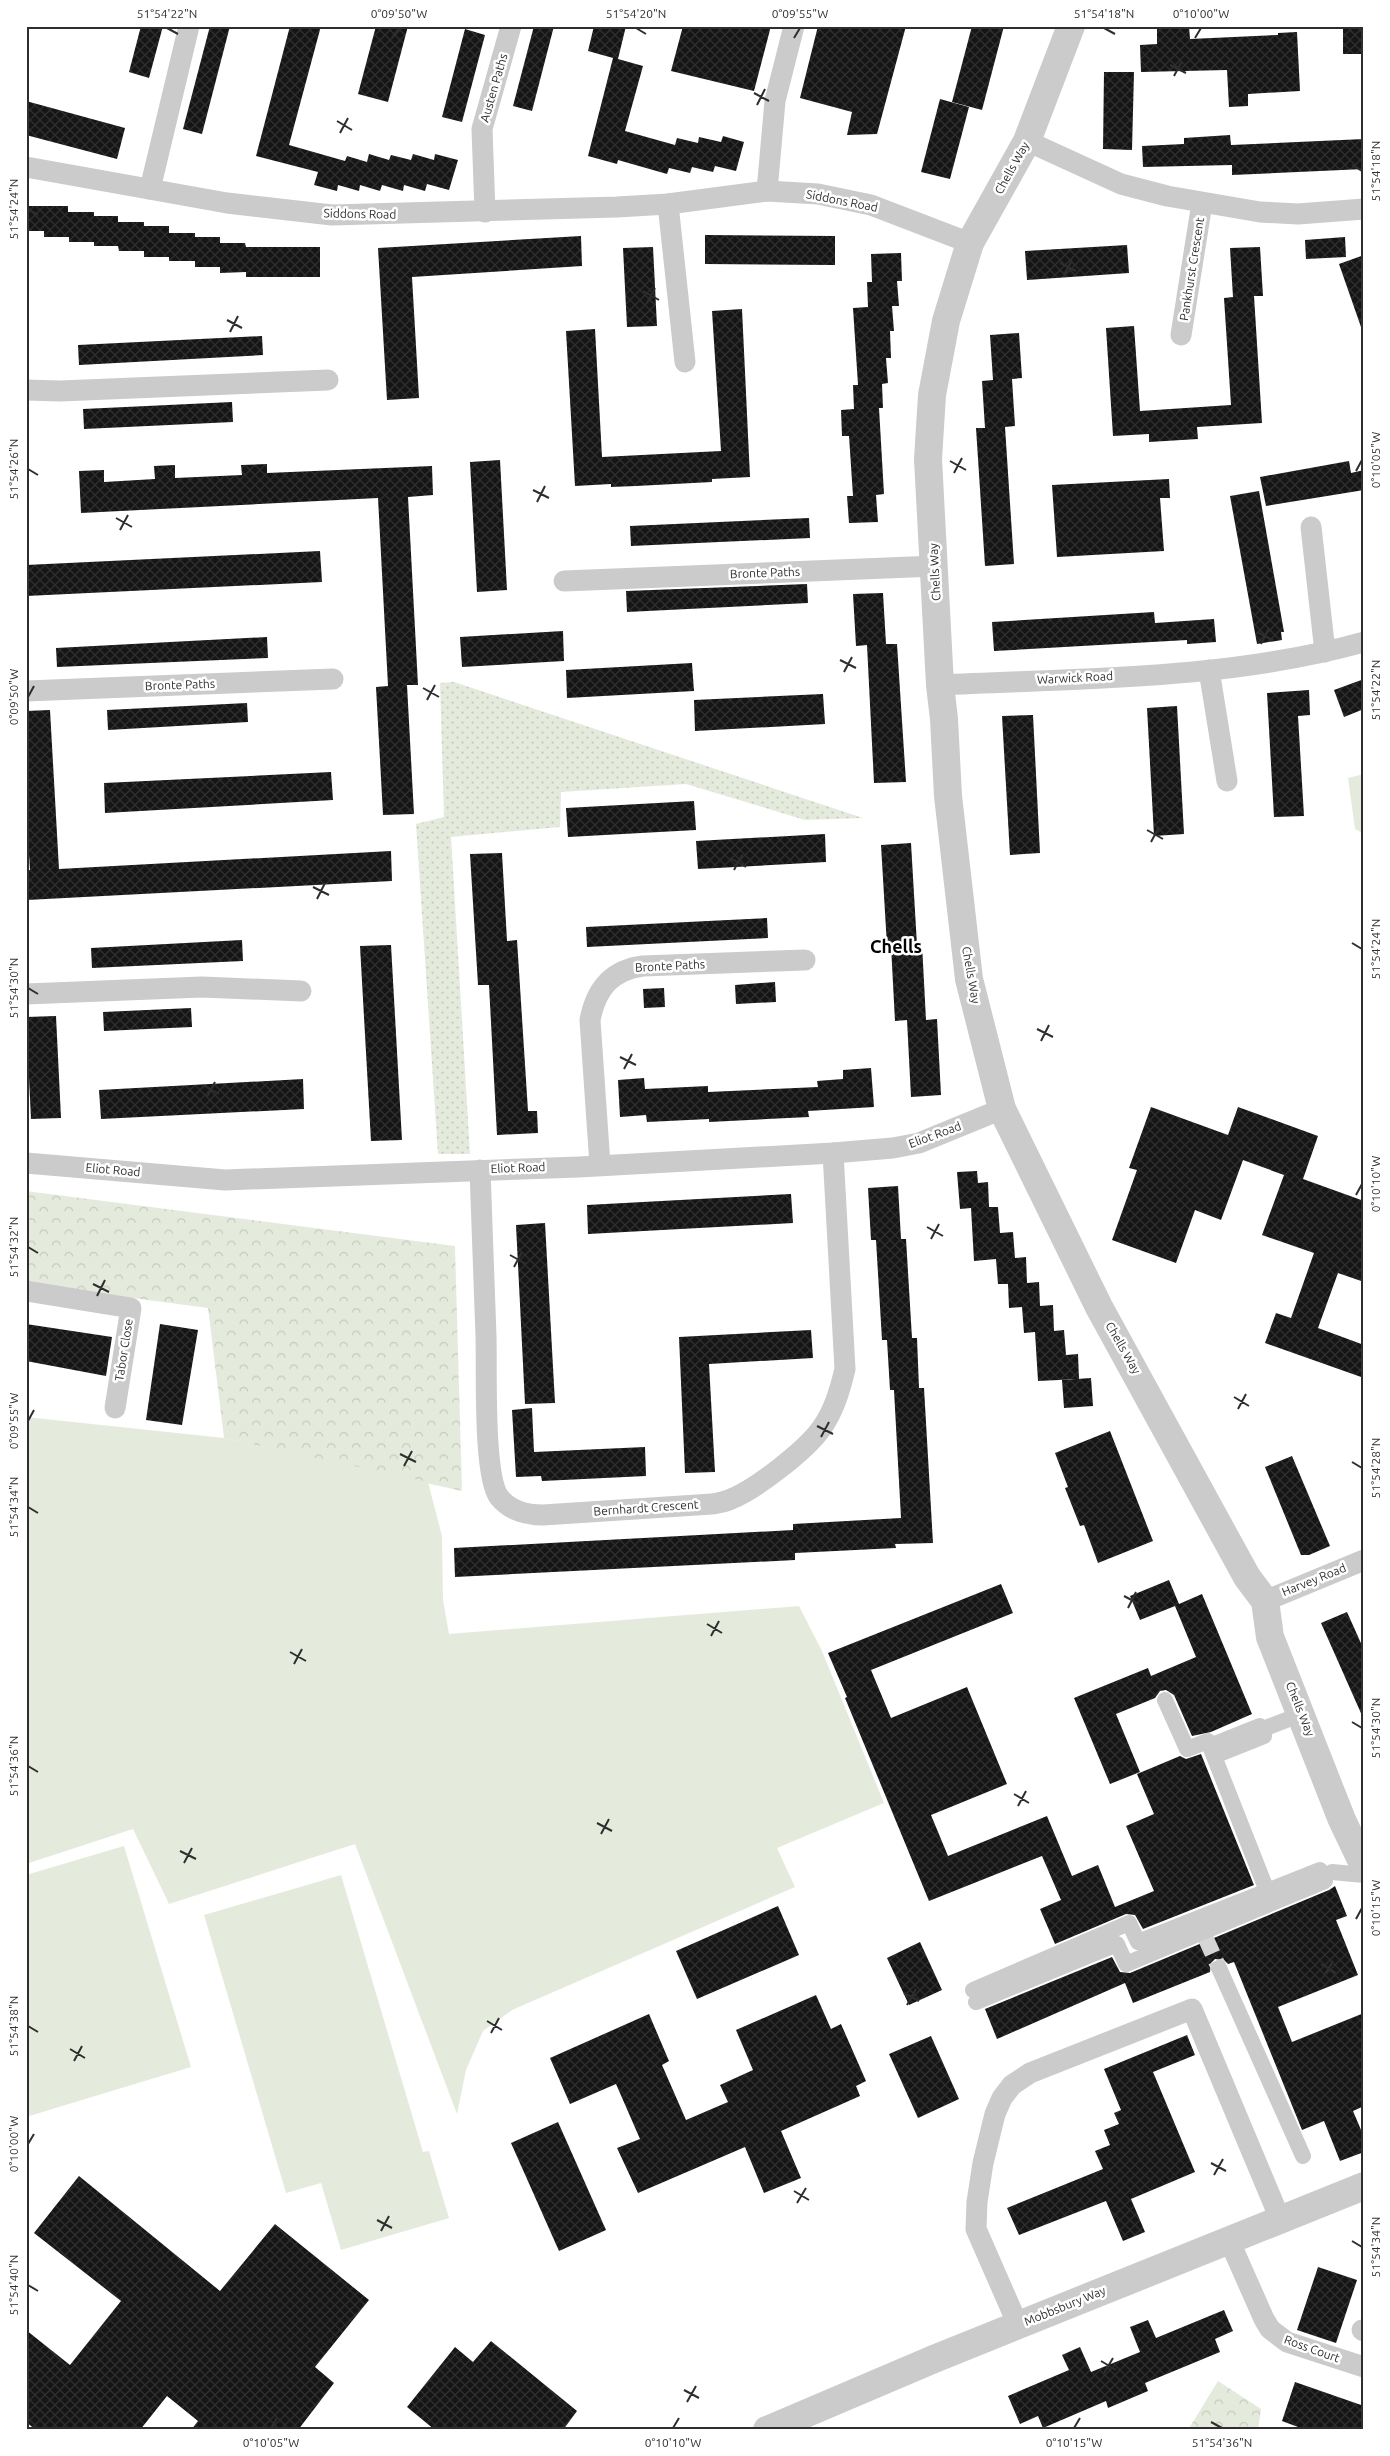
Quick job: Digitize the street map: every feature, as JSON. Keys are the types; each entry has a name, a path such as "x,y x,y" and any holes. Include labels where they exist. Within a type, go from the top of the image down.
{"street":[{"path":"150,189 189,26"},
{"name":"Austen Paths","path":"485,212 482,129 511,26"},
{"path":"767,191 775,101 794,26"},
{"name":"Chells Way","path":"1070,26 1027,141 970,243 946,321 932,395 928,459 936,566 940,685 948,796 969,979 1002,1109 1100,1307 1248,1577 1265,1601 1270,1637 1302,1714 1342,1820 1364,1866"},
{"name":"Pankhurst Crescent","path":"1027,141 1121,184 1202,203 1260,212 1298,214 1364,209"},
{"name":"Siddons Road","path":"26,168 227,203 332,215 485,212 668,204 767,191 818,194 872,205 970,243"},
{"name":"Pankhurst Crescent","path":"1181,335 1202,203"},
{"path":"668,204 685,362"},
{"path":"26,390 60,391 328,380"},
{"path":"1311,527 1325,652"},
{"name":"Bronte Paths","path":"564,581 936,566"},
{"name":"Warwick Road","path":"940,685 1209,670 1325,652 1364,642"},
{"path":"1209,670 1227,781"},
{"name":"Bronte Paths","path":"26,691 333,679"},
{"name":"Bronte Paths","path":"600,1165 590,1020 595,998 605,982 620,972 643,966 805,960"},
{"path":"26,994 202,986 301,991"},
{"name":"Eliot Road","path":"26,1163 225,1180 600,1165 833,1153 893,1148 919,1143 1002,1109"},
{"name":"Bernhardt Crescent","path":"480,1170 487,1422 492,1477 498,1497 514,1509 531,1515 543,1515 712,1504 730,1500 759,1482 806,1446 821,1429 839,1394 845,1369 833,1153"},
{"name":"Tabor Close","path":"26,1291 131,1308 115,1408"},
{"name":"Harvey Road","path":"1265,1601 1364,1560"},
{"path":"1164,1700 1187,1750 1208,1741 1269,1897"},
{"path":"1268,1727 1302,1714"},
{"path":"1332,1872 1364,1876"},
{"path":"1142,1949 1204,1936 1269,1897"},
{"path":"1114,1937 1126,1964 1142,1949 1269,1897"},
{"path":"974,1996 1114,1937 1129,1923 1142,1949"},
{"path":"1219,1968 1303,2156"},
{"path":"1018,2325 976,2229 977,2202 983,2163 994,2114 1002,2098 1012,2085 1047,2066 1192,2009 1280,2218"},
{"name":"Mobbsbury Way","path":"767,2430 1018,2325 1280,2218 1364,2186"},
{"name":"Ross Court","path":"1230,2240 1270,2330 1288,2342 1364,2367"}],"green space":[{"path":"454,682 863,818 805,820 686,784 561,792 560,827 451,837 470,1154 438,1154 416,824 444,817 440,683"},
{"path":"1364,774 1364,834 1355,829 1348,778"},
{"path":"26,1191 455,1246 462,1491 224,1438 208,1308 26,1284"},
{"path":"26,1417 224,1438 428,1482 442,1536 443,1600 449,1634 799,1606 822,1651 884,1803 777,1848 795,1887 512,2010 483,2031 466,2070 457,2114 355,1844 169,1904 133,1829 26,1864"},
{"path":"124,1846 191,2067 26,2117 26,1875"},
{"path":"341,1875 423,2152 429,2151 449,2218 341,2250 321,2183 286,2193 204,1915"},
{"path":"1218,2381 1261,2409 1258,2430 1188,2430"}],"building":[{"path":"141,26 163,26 149,78 129,72"},
{"path":"210,26 230,26 202,134 183,129"},
{"path":"290,26 321,26 289,145 345,161 347,156 367,162 369,154 389,160 391,155 411,160 413,154 434,160 435,154 458,160 449,190 427,184 425,191 404,185 403,191 382,185 380,191 360,185 359,191 338,185 337,191 314,185 318,172 256,156"},
{"path":"376,26 408,26 388,102 358,94"},
{"path":"534,26 554,26 532,111 513,106"},
{"path":"594,26 626,26 618,59 643,66 625,131 675,145 677,138 698,143 699,137 721,142 723,136 744,142 736,171 715,166 713,172 692,167 690,173 669,168 667,174 618,160 617,164 588,156 613,58 588,51"},
{"path":"683,26 771,26 754,91 671,71"},
{"path":"818,26 906,26 877,134 847,135 852,112 800,98"},
{"path":"972,26 1004,26 982,110 952,102"},
{"path":"1157,26 1189,26 1190,39 1278,35 1278,33 1297,32 1300,91 1248,94 1248,106 1229,107 1227,70 1141,72 1140,45 1157,44"},
{"path":"465,29 485,35 462,122 442,117"},
{"path":"1343,29 1364,29 1364,54 1343,54"},
{"path":"1104,72 1134,72 1132,150 1103,149"},
{"path":"940,99 969,107 950,179 921,172"},
{"path":"26,101 125,128 117,159 26,135"},
{"path":"1230,135 1231,145 1364,139 1364,169 1232,175 1232,165 1143,167 1142,146 1184,144 1184,138"},
{"path":"26,206 68,206 68,212 94,212 94,216 118,216 118,222 144,222 144,226 169,226 169,233 195,233 195,237 220,237 220,243 245,243 246,247 320,247 320,277 246,277 246,272 220,273 220,267 195,267 195,261 169,261 169,257 144,257 144,251 119,251 118,246 94,246 94,242 69,242 69,237 44,237 44,231 26,231"},
{"path":"705,235 835,236 835,265 705,264"},
{"path":"581,236 582,266 412,277 419,398 387,400 378,248"},
{"path":"1345,237 1346,257 1306,259 1305,240"},
{"path":"1127,245 1129,273 1027,280 1025,251"},
{"path":"653,247 657,326 627,327 623,248"},
{"path":"1260,247 1263,296 1254,296 1262,423 1197,427 1198,439 1149,442 1149,434 1113,436 1106,328 1134,326 1140,411 1231,405 1224,298 1233,297 1230,248"},
{"path":"901,253 902,281 897,281 899,306 892,306 894,331 890,331 891,358 886,358 888,383 882,384 883,408 879,408 884,494 876,495 878,522 849,523 847,496 853,496 849,436 842,436 841,410 854,409 853,385 858,385 853,308 868,307 867,282 872,282 871,254"},
{"path":"1364,255 1364,327 1361,327 1339,264"},
{"path":"742,309 750,477 712,479 712,482 636,486 611,487 611,484 575,486 566,331 595,329 602,457 721,451 712,311"},
{"path":"1019,333 1022,378 1012,379 1015,426 1005,427 1014,564 985,566 976,428 985,428 982,381 993,380 990,335"},
{"path":"262,336 263,355 79,365 78,345"},
{"path":"232,402 233,422 84,429 83,409"},
{"path":"500,460 507,590 477,592 470,462"},
{"path":"1349,461 1351,473 1364,470 1364,490 1266,506 1260,477"},
{"path":"267,464 267,473 432,466 433,495 408,497 418,685 407,685 414,814 383,815 376,687 388,686 378,498 81,513 79,471 104,470 104,482 155,479 154,466 175,465 175,478 242,475 241,465"},
{"path":"1169,479 1170,498 1160,498 1164,551 1057,557 1052,485"},
{"path":"1259,491 1284,632 1281,632 1282,640 1257,644 1230,496"},
{"path":"809,518 810,538 631,546 630,526"},
{"path":"320,551 322,582 26,596 26,565"},
{"path":"807,584 808,603 627,612 626,591"},
{"path":"883,593 886,644 897,644 906,782 874,783 867,645 856,646 853,594"},
{"path":"1154,612 1155,623 1214,619 1216,642 1187,644 1187,640 994,651 992,622"},
{"path":"563,631 564,661 462,667 460,637"},
{"path":"267,637 268,658 57,667 56,648"},
{"path":"692,663 694,691 567,698 566,670"},
{"path":"1364,679 1364,709 1344,717 1334,690"},
{"path":"1309,690 1310,715 1298,716 1304,816 1274,817 1267,693"},
{"path":"823,694 825,724 695,731 694,700"},
{"path":"247,703 248,722 108,730 107,710"},
{"path":"1177,706 1184,834 1154,836 1147,708"},
{"path":"50,710 59,869 391,851 392,881 27,900 26,870 30,870 26,809 26,711"},
{"path":"1033,715 1040,853 1010,855 1002,716"},
{"path":"331,772 333,800 105,813 104,783"},
{"path":"694,801 696,830 568,837 566,808"},
{"path":"825,834 826,862 698,869 696,841"},
{"path":"911,843 917,945 922,944 926,1020 937,1019 941,1095 911,1097 907,1020 895,1021 891,946 887,946 881,845"},
{"path":"502,853 507,941 517,940 528,1111 537,1111 538,1133 497,1135 489,985 478,985 470,854"},
{"path":"767,918 768,938 587,947 586,927"},
{"path":"242,940 243,961 92,968 91,948"},
{"path":"391,945 402,1140 371,1141 360,946"},
{"path":"775,982 776,1002 736,1004 735,985"},
{"path":"664,988 665,1007 644,1008 643,989"},
{"path":"191,1008 192,1027 104,1031 103,1012"},
{"path":"56,1016 61,1118 31,1119 26,1017"},
{"path":"871,1068 874,1107 808,1111 809,1117 709,1122 709,1119 647,1122 646,1115 620,1117 618,1080 644,1078 645,1089 708,1086 708,1092 818,1087 817,1081 843,1079 843,1070"},
{"path":"303,1079 304,1109 101,1119 99,1090"},
{"path":"1151,1107 1228,1135 1238,1107 1318,1136 1303,1179 1364,1201 1364,1282 1338,1273 1318,1328 1364,1345 1364,1378 1265,1343 1276,1313 1291,1318 1314,1253 1262,1235 1284,1175 1243,1160 1221,1220 1195,1210 1176,1263 1112,1240 1137,1170 1129,1168"},
{"path":"977,1171 978,1183 988,1182 989,1207 998,1207 1000,1233 1013,1232 1015,1258 1026,1257 1027,1283 1039,1282 1040,1306 1053,1305 1054,1331 1064,1330 1066,1355 1078,1354 1079,1379 1038,1381 1035,1332 1024,1333 1022,1307 1009,1308 1008,1284 998,1284 996,1259 974,1261 971,1208 960,1209 957,1172"},
{"path":"898,1186 901,1239 906,1239 912,1338 917,1338 919,1388 924,1388 933,1543 895,1544 896,1548 795,1553 795,1560 455,1577 454,1548 793,1530 793,1524 901,1518 894,1390 890,1390 887,1340 882,1340 876,1240 871,1240 868,1188"},
{"path":"791,1194 793,1223 588,1234 587,1205"},
{"path":"545,1223 555,1403 525,1404 516,1225"},
{"path":"26,1324 112,1337 106,1376 26,1361"},
{"path":"160,1324 198,1330 182,1425 146,1420"},
{"path":"811,1330 813,1358 709,1364 715,1472 685,1473 679,1337"},
{"path":"1091,1378 1093,1406 1064,1408 1062,1380"},
{"path":"532,1408 534,1452 645,1447 646,1476 542,1481 541,1476 516,1477 512,1410"},
{"path":"1110,1431 1153,1541 1098,1563 1084,1525 1080,1526 1065,1488 1068,1487 1055,1453"},
{"path":"1292,1456 1330,1546 1309,1555 1301,1555 1265,1467"},
{"path":"1169,1580 1179,1604 1202,1594 1252,1714 1211,1732 1192,1736 1174,1695 1166,1690 1160,1691 1155,1698 1116,1714 1140,1772 1110,1784 1074,1698 1148,1668 1151,1676 1196,1657 1175,1606 1140,1620 1130,1596"},
{"path":"1001,1584 1013,1613 871,1670 891,1718 967,1687 1007,1784 931,1815 948,1856 1047,1816 1072,1876 1098,1865 1115,1907 1154,1891 1126,1826 1154,1814 1137,1774 1180,1756 1186,1759 1201,1754 1254,1885 1143,1929 1135,1915 1126,1914 1055,1944 1040,1909 1061,1900 1042,1856 929,1901 828,1653"},
{"path":"1347,1612 1364,1650 1364,1720 1321,1623"},
{"path":"1335,1886 1347,1916 1336,1920 1358,1975 1278,2007 1292,2042 1364,2013 1364,2106 1353,2111 1364,2137 1364,2152 1340,2161 1324,2121 1302,2130 1234,1962 1228,1964 1224,1960 1215,1959 1211,1963 1210,1972 1133,2003 1125,1983 997,2039 985,2009 1112,1957 1120,1972 1130,1973"},
{"path":"778,1906 799,1955 697,1999 676,1951"},
{"path":"920,1942 942,1990 909,2005 887,1958"},
{"path":"816,1995 831,2029 841,2024 866,2081 856,2086 860,2096 781,2131 801,2178 764,2193 745,2147 638,2193 617,2148 640,2139 616,2084 570,2104 550,2058 649,2014 669,2061 662,2065 686,2120 728,2102 720,2085 753,2070 736,2030"},
{"path":"1187,2035 1195,2055 1153,2072 1195,2172 1131,2199 1145,2232 1123,2241 1106,2201 1019,2235 1007,2208 1103,2169 1095,2151 1110,2145 1104,2130 1119,2124 1114,2113 1121,2110 1104,2069"},
{"path":"931,2036 959,2099 918,2118 889,2054"},
{"path":"558,2122 606,2230 559,2251 511,2143"},
{"path":"79,2176 220,2291 275,2224 369,2300 315,2367 334,2383 298,2430 191,2430 198,2421 167,2396 140,2430 36,2430 26,2422 26,2330 70,2365 121,2301 34,2233"},
{"path":"1318,2267 1357,2280 1336,2343 1297,2330"},
{"path":"1224,2310 1233,2331 1215,2339 1220,2352 1145,2383 1148,2391 1108,2408 1106,2401 1043,2428 1038,2416 1020,2424 1008,2396 1069,2370 1062,2355 1080,2347 1091,2372 1140,2352 1130,2327 1148,2320 1156,2338"},
{"path":"491,2341 577,2411 563,2430 435,2430 407,2407 455,2347 473,2362"},
{"path":"1295,2382 1364,2406 1364,2430 1306,2430 1282,2421"}],"tunnel":[{"path":"1206,1939 1219,1968"}],"district":[{"name":"Chells","path":"896,947"}]}
